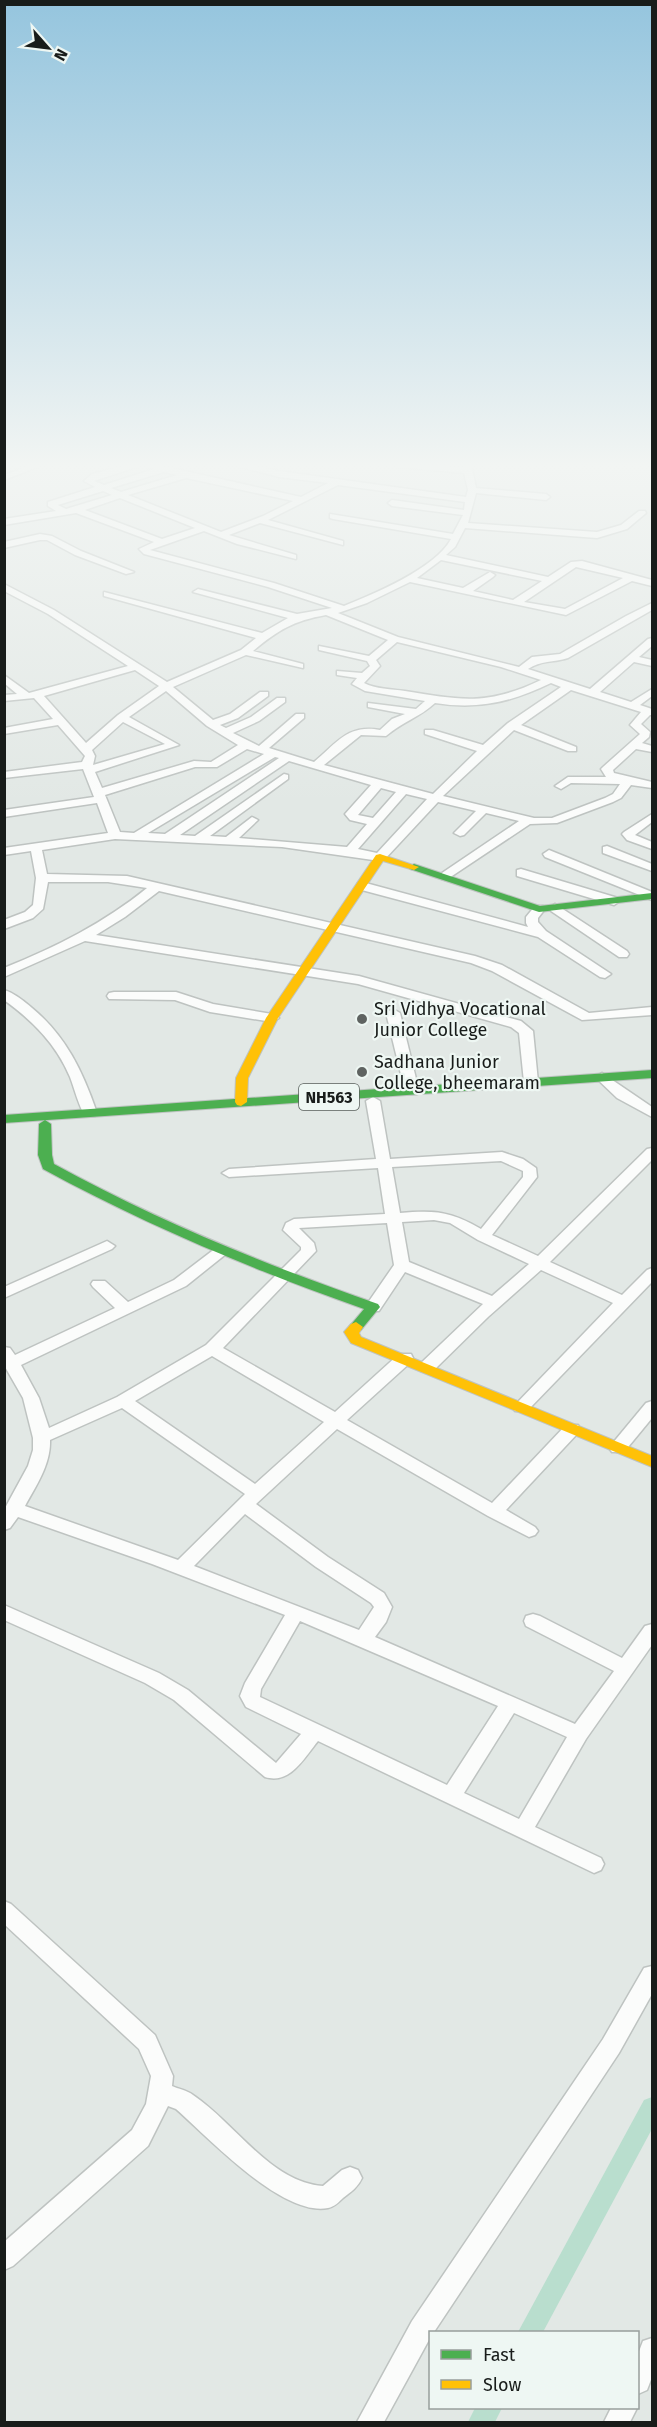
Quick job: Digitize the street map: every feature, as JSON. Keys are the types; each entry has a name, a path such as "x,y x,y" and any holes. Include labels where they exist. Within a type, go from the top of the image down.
{"main road":[{"path":"241,1102 242,1078 272,1018 380,857 446,876 539,909 652,896"},
{"name":"NH563","path":"4,1127 607,1082 652,1074"},
{"name":"NH563","path":"4,1119 531,1082 607,1082 652,1085"},
{"path":"45,1124 45,1155 48,1166 162,1227 283,1277 373,1307 351,1332 356,1340 427,1367 652,1462"}],"street":[{"path":"239,577 286,588 344,609"},
{"path":"86,749 122,717 166,686 245,652 262,636 297,617 344,609 411,577"},
{"path":"464,592 487,577"},
{"path":"536,577 549,580"},
{"path":"515,603 554,577"},
{"path":"409,579 515,603 570,611 617,583 630,578 652,583"},
{"path":"4,586 51,612 166,686 224,733 267,751 378,784 528,820 553,821 595,806 617,796 628,781"},
{"path":"198,592 297,617"},
{"path":"107,594 262,636"},
{"path":"521,670 536,659 555,659 564,656 652,606"},
{"path":"327,612 395,639 521,670 650,712"},
{"path":"371,658 395,639"},
{"path":"591,694 652,641"},
{"path":"323,648 371,658"},
{"path":"245,652 299,666"},
{"path":"371,658 375,666 357,684 360,686 460,704 491,702 531,689 549,680"},
{"path":"633,659 652,663"},
{"path":"4,698 32,696 135,667"},
{"path":"341,673 364,676"},
{"path":"4,678 32,696 86,749 90,756 88,767 115,835"},
{"path":"4,852 115,835 350,851 380,857 435,796 512,725 569,686"},
{"path":"632,706 652,692"},
{"path":"211,724 234,716 264,694"},
{"path":"316,766 358,732 382,734 400,718 417,713 433,699"},
{"path":"224,733 255,719 281,700"},
{"path":"372,705 417,713"},
{"path":"650,712 634,725 645,732 645,735 608,766 607,771 610,775 652,786"},
{"path":"137,837 164,816 253,767 300,716"},
{"path":"122,717 174,745 202,764"},
{"path":"4,731 60,721"},
{"path":"512,725 572,749"},
{"path":"429,732 486,750"},
{"path":"4,814 100,796 202,764 213,765 246,744"},
{"path":"4,775 88,767 174,745"},
{"path":"634,745 652,749"},
{"path":"166,838 287,757"},
{"path":"198,839 284,777"},
{"path":"561,786 567,780 628,781"},
{"path":"374,822 350,816 378,784"},
{"path":"350,851 404,790"},
{"path":"460,833 484,808"},
{"path":"652,817 628,834 631,838 652,846"},
{"path":"227,842 252,819"},
{"path":"446,876 528,820"},
{"path":"4,925 38,909 42,878 36,847"},
{"path":"607,850 652,868"},
{"path":"549,854 652,896"},
{"path":"520,873 614,901"},
{"path":"42,878 108,878 156,887 476,960 497,968 587,1017 652,1011"},
{"path":"362,886 542,934"},
{"path":"4,973 86,937 128,911 156,887"},
{"path":"555,908 623,954"},
{"path":"539,909 532,917 532,923 542,934 605,974"},
{"path":"86,937 359,980 516,1024 526,1031 531,1082"},
{"path":"4,994 42,1022 62,1046 77,1074 90,1113"},
{"path":"114,996 176,996 210,1008 272,1018"},
{"path":"393,1013 412,1091"},
{"path":"607,1082 652,1113"},
{"path":"373,1307 402,1265 374,1101"},
{"path":"427,1367 540,1263 652,1152"},
{"path":"229,1173 502,1156 526,1166 531,1171 530,1177 483,1237"},
{"path":"43,1437 123,1401 212,1349 308,1251 309,1246 306,1242 291,1230 294,1224 444,1216 483,1237 624,1302"},
{"path":"4,1293 107,1246"},
{"path":"221,1251 180,1283 127,1310 8,1357 27,1388 43,1437 42,1453 10,1516 182,1567 297,1612 510,1702 579,1734"},
{"path":"402,1265 494,1303"},
{"path":"521,1407 652,1273"},
{"path":"99,1284 127,1310"},
{"path":"212,1349 338,1419 437,1481 529,1531"},
{"path":"182,1567 250,1499 405,1358"},
{"path":"123,1401 250,1499 322,1562 378,1598 383,1607 379,1617 362,1640"},
{"path":"618,1448 652,1407"},
{"path":"494,1512 572,1429"},
{"path":"4,1612 152,1678 181,1695 272,1771 281,1770 286,1766 314,1732"},
{"path":"297,1612 252,1688 250,1696 253,1702 594,1864"},
{"path":"533,1621 625,1668"},
{"path":"523,1830 579,1734 652,1631"},
{"path":"451,1796 510,1702"},
{"path":"4,1910 147,2042 162,2076 157,2105 140,2138 4,2258"},
{"path":"370,2422 421,2330 611,2046 652,1975"},
{"path":"159,2092 184,2101 267,2175 305,2196 327,2197 350,2178"},
{"path":"639,2378 652,2350"}],"waterway":[{"path":"531,2331 652,2107"},
{"path":"481,2422 488,2409"}],"traffic: fast":[{"path":"414,867 539,909 652,896"},
{"path":"4,1119 652,1074"},
{"path":"45,1124 45,1155 48,1166 167,1227 289,1277 373,1307 356,1327"}],"traffic: slow":[{"path":"241,1102 242,1078 272,1018 380,857 414,867"},
{"path":"356,1327 351,1332 356,1340 652,1462"}],"place":[{"name":"Sri Vidhya Vocational Junior College","path":"362,1019"},
{"name":"Sadhana Junior College, bheemaram","path":"362,1072"}]}
